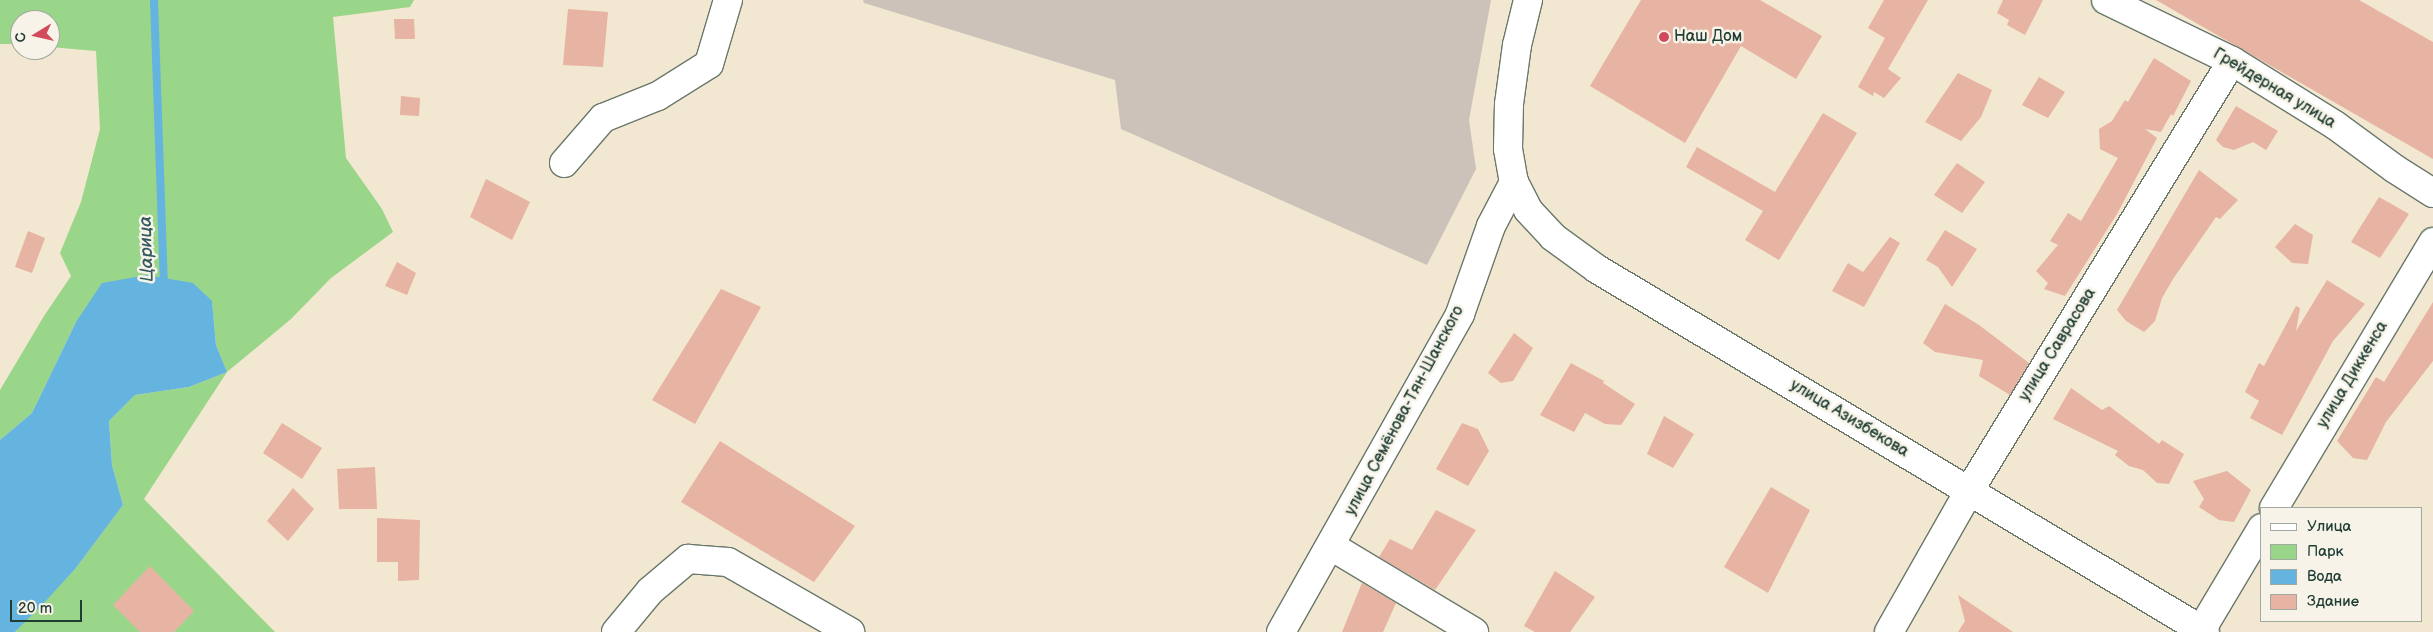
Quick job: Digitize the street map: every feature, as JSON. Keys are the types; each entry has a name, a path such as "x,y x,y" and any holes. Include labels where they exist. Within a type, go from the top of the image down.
{"street":[{"path":"564,163 603,118 658,96 709,64 728,0"},
{"name":"улица Азизбекова","path":"1528,0 1517,45 1508,104 1508,149 1514,182 1528,210 1553,237 1597,269 2202,631"},
{"name":"Грейдерная улица","path":"2106,0 2232,61 2335,125 2395,169 2433,193"},
{"name":"улица Саврасова","path":"1889,632 1968,491 2232,61"},
{"name":"улица Семёнова-Тян-Шанского","path":"1281,632 1460,314 1491,226 1514,182"},
{"name":"улица Диккенса","path":"2275,507 2433,242"},
{"path":"2202,631 2260,531"},
{"path":"1331,546 1474,632"},
{"path":"616,632 650,591 688,559 728,562 850,632"}],"shaded area":[{"path":"863,0 1491,0 1469,120 1476,169 1427,265 1121,129 1115,80 864,3"}],"green space":[{"path":"0,0 414,0 410,7 333,17 346,158 382,209 393,232 331,278 291,319 227,372 216,345 212,301 76,322 32,413 0,440 0,390 44,316 71,276 60,253 81,202 100,129 96,51 60,48 60,10 10,10 10,44 0,44"},
{"path":"227,372 144,499 275,632 15,632 76,568 123,505 112,465 109,421 135,395 189,387"}],"water":[{"path":"147,275 193,283 212,301 216,345 227,372 189,387 135,395 109,421 112,465 123,505 76,568 42,605 15,632 0,632 0,440 32,413 76,322 102,283"}],"building":[{"path":"1641,0 1760,0 1822,36 1796,79 1741,46 1685,143 1590,86"},
{"path":"1884,0 1928,0 1888,69 1901,78 1884,98 1874,92 1873,96 1858,87 1885,38 1868,28"},
{"path":"2003,0 2043,0 2025,35 2007,25 2009,20 1997,13"},
{"path":"2156,0 2359,0 2433,42 2433,159"},
{"path":"568,9 608,12 603,67 563,65"},
{"path":"394,19 414,19 415,39 395,39"},
{"path":"2154,58 2191,81 2173,116 2171,114 2161,132 2145,129 2157,138 2117,214 2065,296 2044,289 2048,283 2036,271 2058,245 2050,241 2068,213 2081,221 2118,158 2100,149 2099,129 2112,121 2125,100 2128,102"},
{"path":"1958,73 1992,90 1981,117 1961,141 1925,122"},
{"path":"2039,77 2065,92 2048,118 2022,105"},
{"path":"401,96 420,98 419,116 400,115"},
{"path":"2236,106 2278,131 2266,150 2253,142 2234,150 2223,147 2216,140"},
{"path":"1823,113 1857,133 1779,260 1745,240 1763,211 1686,167 1697,147 1775,192"},
{"path":"1957,163 1985,182 1962,213 1934,195"},
{"path":"2199,170 2238,200 2220,219 2216,217 2173,279 2162,298 2155,321 2144,332 2126,321 2117,310"},
{"path":"486,179 530,202 512,240 470,217"},
{"path":"2379,197 2409,214 2380,258 2351,242"},
{"path":"2295,224 2313,235 2308,264 2292,263 2275,247"},
{"path":"1945,230 1977,249 1952,287 1938,267 1926,260"},
{"path":"28,231 45,238 32,273 15,267"},
{"path":"1890,237 1900,243 1864,307 1832,291 1848,263 1863,272"},
{"path":"397,262 416,273 407,295 385,286"},
{"path":"2327,280 2365,304 2333,341 2282,435 2250,418 2259,401 2245,392 2259,363 2264,366 2296,306 2300,308 2296,331"},
{"path":"721,289 761,307 695,424 652,400"},
{"path":"2433,302 2433,361 2386,422 2367,460 2353,458 2337,441 2376,377 2384,382"},
{"path":"1945,304 1979,325 2029,363 2010,395 1979,376 1983,360 1935,352 1923,343"},
{"path":"1514,333 1533,348 1513,381 1501,383 1488,373"},
{"path":"1571,363 1604,381 1603,383 1635,404 1621,425 1605,424 1585,413 1574,432 1540,415"},
{"path":"2071,388 2102,410 2109,406 2159,444 2162,440 2184,454 2169,484 2157,483 2143,470 2129,466 2115,455 2118,451 2053,419"},
{"path":"1664,416 1694,434 1673,468 1647,454"},
{"path":"282,423 322,448 302,479 263,453"},
{"path":"1462,423 1478,429 1489,451 1468,486 1436,469"},
{"path":"720,441 855,526 814,582 681,502"},
{"path":"375,467 377,509 339,509 337,469"},
{"path":"2227,471 2251,490 2234,522 2219,520 2199,507 2204,499 2193,481"},
{"path":"1771,487 1810,510 1768,593 1724,567"},
{"path":"293,488 314,509 288,541 267,521"},
{"path":"1436,510 1476,530 1435,590 1379,557 1390,539 1412,550"},
{"path":"377,518 420,520 419,580 398,581 398,562 377,562"},
{"path":"150,566 194,611 174,632 140,632 113,605"},
{"path":"1555,571 1595,597 1570,632 1535,632 1524,626"},
{"path":"1362,583 1396,603 1383,632 1342,632"},
{"path":"1958,595 2013,632 1958,632 1965,621"}],"waterway":[{"name":"Царица","path":"154,0 164,288"}],"place":[{"name":"Наш Дом","path":"1664,37"}]}
